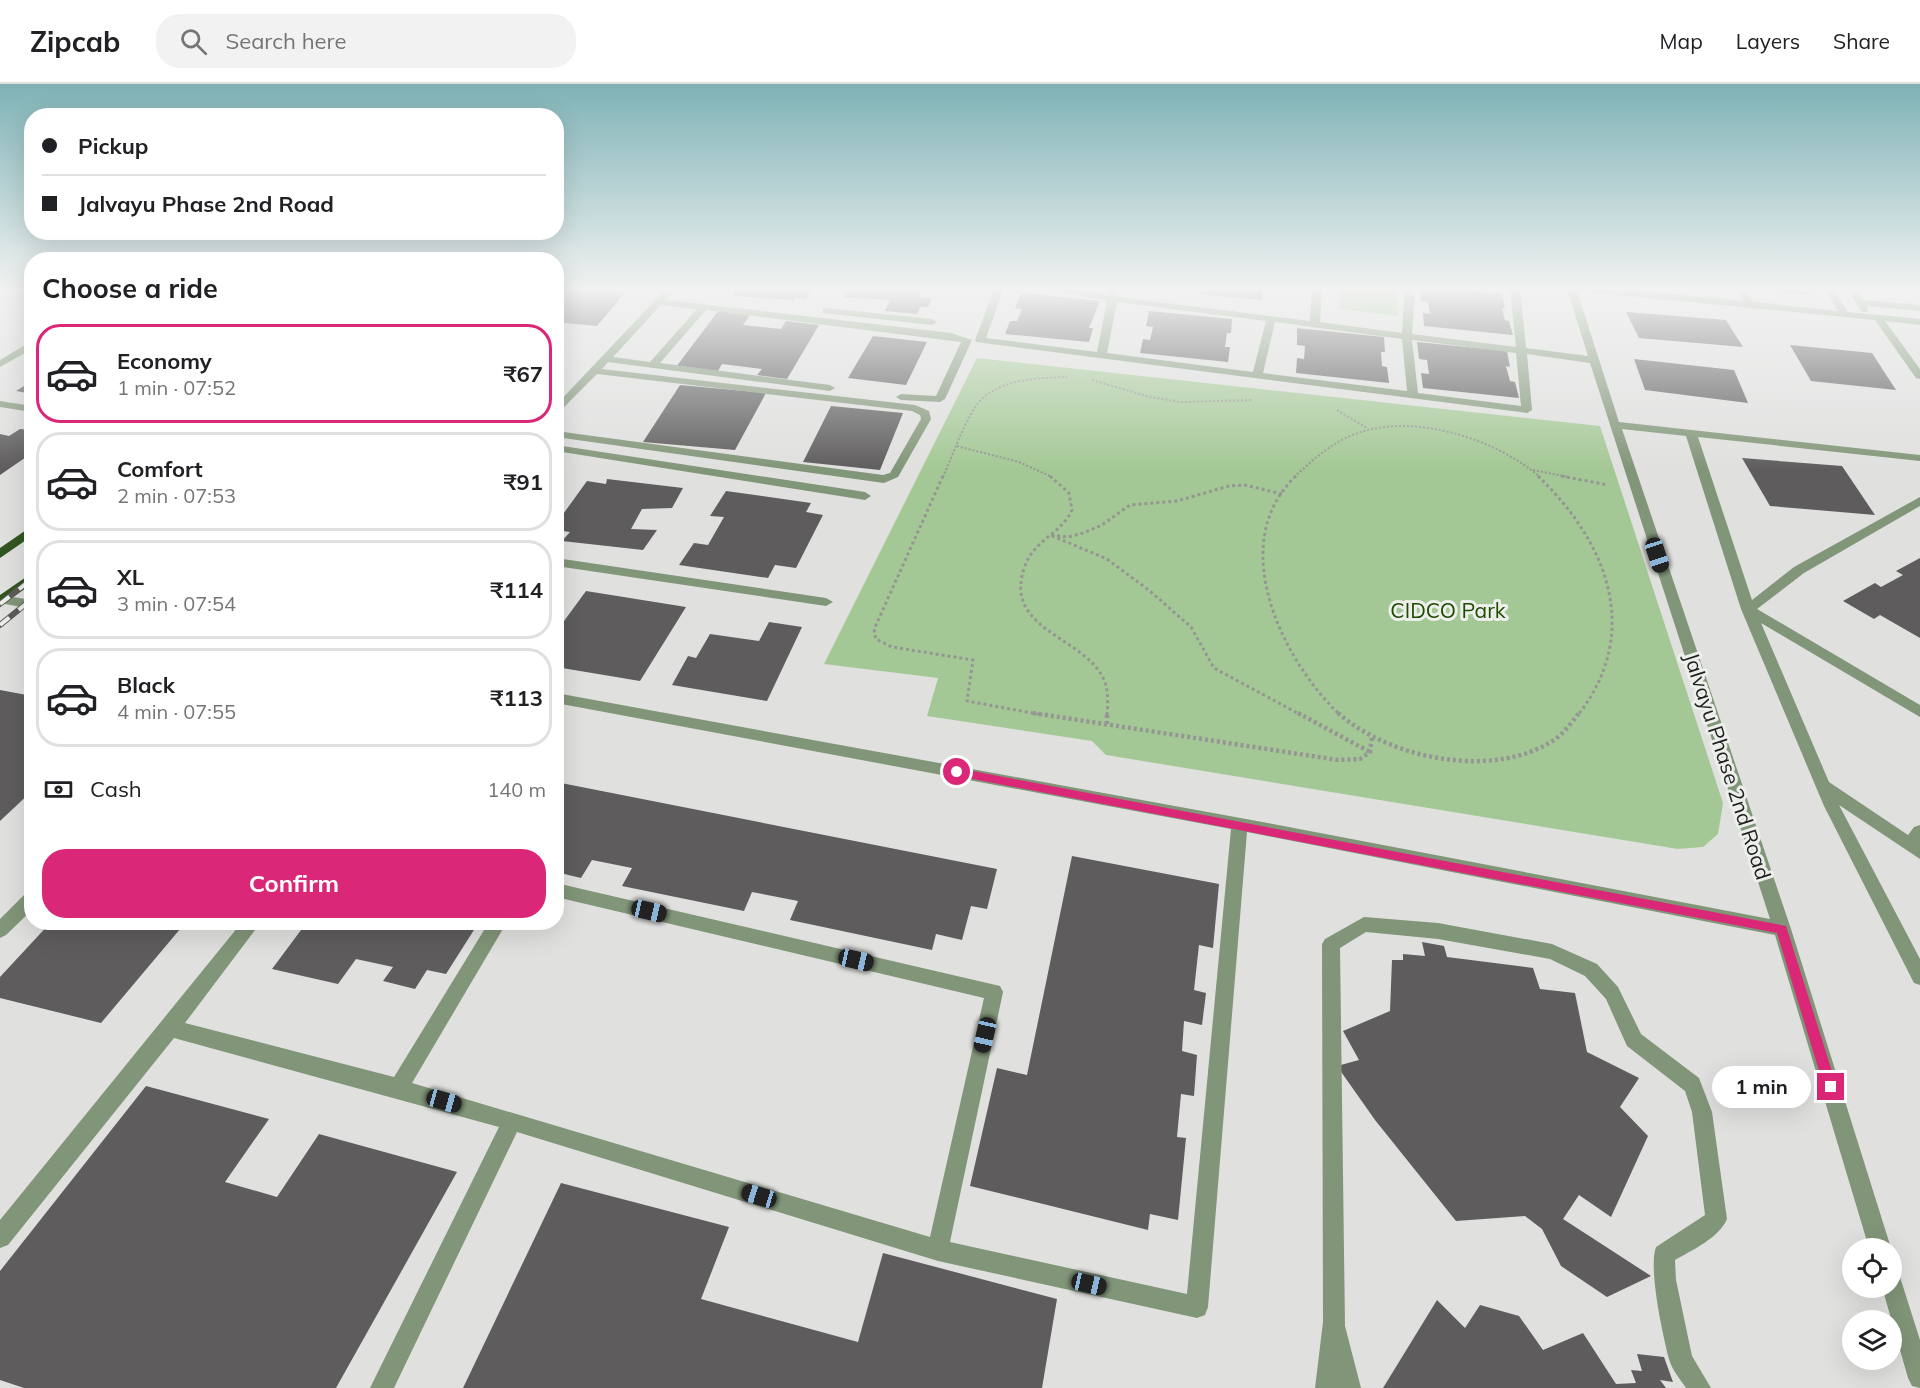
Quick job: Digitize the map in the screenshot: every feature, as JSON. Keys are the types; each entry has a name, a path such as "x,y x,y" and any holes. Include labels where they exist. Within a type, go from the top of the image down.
{"main road":[{"path":"0,554 24,536"},
{"path":"1,600 24,583"}],"street":[{"path":"564,404 616,348"},
{"path":"653,365 668,348"},
{"path":"606,359 936,401 942,396 965,348"},
{"path":"1039,348 1527,410 1521,350"},
{"path":"1101,356 1103,348"},
{"path":"1257,375 1264,348"},
{"path":"1408,348 1413,396"},
{"path":"1505,348 1594,360"},
{"name":"Jalvayu Phase 2nd Road","path":"1590,348 1782,929 1877,1238"},
{"path":"0,364 24,349"},
{"path":"1901,349 1919,351"},
{"path":"1901,349 1920,376"},
{"path":"564,435 884,479 894,475 926,419 925,413 915,408 596,370"},
{"path":"0,404 24,408"},
{"path":"1615,425 1920,458"},
{"path":"1691,433 1748,609 1824,786 1920,976"},
{"path":"564,449 865,496"},
{"path":"1748,609 1799,570 1920,501"},
{"path":"564,563 826,602"},
{"path":"1,600 24,604"},
{"path":"1748,609 1920,712"},
{"path":"564,699 1240,824 1782,929"},
{"path":"1824,786 1917,843"},
{"path":"170,1028 398,1088 938,1250 1197,1307 1240,824"},
{"path":"564,892 994,992 938,1250"},
{"path":"0,930 24,906"},
{"path":"1327,1388 1334,1322 1331,944 1364,924 1438,930 1552,952 1591,970 1612,993 1634,1040 1692,1084 1702,1112 1716,1219 1702,1232 1664,1255 1665,1280 1681,1360 1699,1388"},
{"path":"0,1237 247,930"},
{"path":"398,1088 494,930"},
{"path":"382,1388 512,1121"},
{"path":"1896,1298 1920,1378"},
{"path":"1334,1322 1349,1388"}],"path":[{"path":"1067,377 1038,378 1010,384 982,399 974,408 876,625 874,632 876,639 892,647 973,660 966,697 967,701 974,704 1338,760 1360,759 1370,752 1372,737"},
{"path":"1089,379 1150,397 1181,402 1259,400"},
{"path":"1327,407 1367,428"},
{"path":"1402,426 1444,430 1466,435 1522,462 1573,512 1599,556 1612,602 1611,650 1592,696 1556,739 1514,759 1487,762 1427,757 1372,737 1346,720 1326,702 1286,646 1266,593 1262,545 1274,504 1299,470 1348,435 1367,428 1402,426"},
{"path":"957,446 1041,470 1057,479 1069,493 1073,506 1071,515 1065,524 1038,543 1029,556 1022,572 1021,591 1027,609 1040,626 1082,656 1096,669 1107,686 1107,724"},
{"path":"1532,470 1635,489"},
{"path":"1050,535 1068,537 1083,533 1102,525 1130,505 1176,501 1229,486 1245,485 1281,494"},
{"path":"1050,535 1107,559 1150,591 1191,627 1214,668 1370,752"}],"green space":[{"name":"CIDCO Park","path":"977,358 1600,426 1723,803 1718,834 1703,847 1678,849 1106,755 1092,741 927,716 938,678 824,664"}],"building":[{"path":"690,348 805,348 787,379 757,375 762,369 722,364 718,371 676,367"},
{"path":"866,348 924,348 906,385 848,378"},
{"path":"1141,348 1230,348 1228,362 1140,353"},
{"path":"1305,348 1385,348 1385,352 1381,352 1382,366 1387,367 1389,383 1296,373 1297,358 1304,359"},
{"path":"1418,348 1476,348 1507,351 1510,367 1506,366 1510,381 1515,382 1519,398 1423,388 1421,373 1429,374 1427,360 1419,359"},
{"path":"1792,348 1872,353 1896,390 1811,381"},
{"path":"1634,359 1734,370 1748,403 1645,390"},
{"path":"680,385 766,393 735,450 643,442"},
{"path":"24,386 24,392 16,391"},
{"path":"831,406 903,413 880,470 803,462"},
{"path":"20,429 24,429 24,458 0,475 0,434 9,436"},
{"path":"1742,458 1842,466 1875,515 1770,506"},
{"path":"607,479 683,488 672,508 642,509 631,529 657,530 643,550 564,541 570,532 564,531 564,513 587,481 606,484"},
{"path":"726,491 811,503 806,512 823,515 796,568 775,565 768,578 679,565 694,543 708,545 724,517 710,516"},
{"path":"1920,558 1920,638 1880,615 1874,619 1843,601 1875,583 1881,587 1903,575 1896,571"},
{"path":"586,591 686,607 640,681 564,668 564,621"},
{"path":"769,622 802,627 767,701 672,685 688,656 696,658 710,634 759,641"},
{"path":"0,690 24,694 24,798 0,821"},
{"path":"564,784 997,869 987,909 971,906 962,940 936,934 932,950 790,920 798,901 752,892 744,911 622,886 632,868 592,860 581,878 564,874"},
{"path":"1072,856 1219,884 1213,948 1199,945 1194,990 1206,993 1202,1025 1184,1021 1182,1051 1197,1055 1194,1096 1181,1094 1177,1137 1186,1138 1178,1220 1150,1214 1148,1230 970,1186 997,1068 1027,1075"},
{"path":"44,930 179,930 101,1023 0,998 0,977"},
{"path":"301,930 474,930 446,974 427,970 415,989 383,981 393,967 356,959 338,984 272,969"},
{"path":"1422,942 1444,946 1447,957 1533,968 1540,989 1575,993 1587,1052 1639,1078 1620,1107 1648,1136 1611,1217 1579,1195 1563,1219 1651,1276 1607,1297 1561,1266 1542,1229 1525,1216 1456,1221 1375,1120 1337,1066 1359,1060 1343,1031 1390,1011 1392,960 1403,960 1403,954 1425,956"},
{"path":"146,1086 269,1119 225,1182 277,1197 319,1134 457,1172 336,1388 24,1388 0,1380 0,1271"},
{"path":"561,1183 729,1227 701,1299 858,1342 883,1253 1057,1299 1042,1388 463,1388"},
{"path":"1437,1300 1465,1328 1480,1305 1519,1316 1543,1350 1583,1333 1616,1384 1636,1383 1631,1370 1642,1371 1637,1354 1664,1357 1673,1382 1660,1380 1666,1388 1383,1388"}],"railway":[{"path":"0,604 24,585"},
{"path":"0,625 24,606"}],"route":[{"path":"957,772 1273,830 1782,929 1831,1087"}]}
